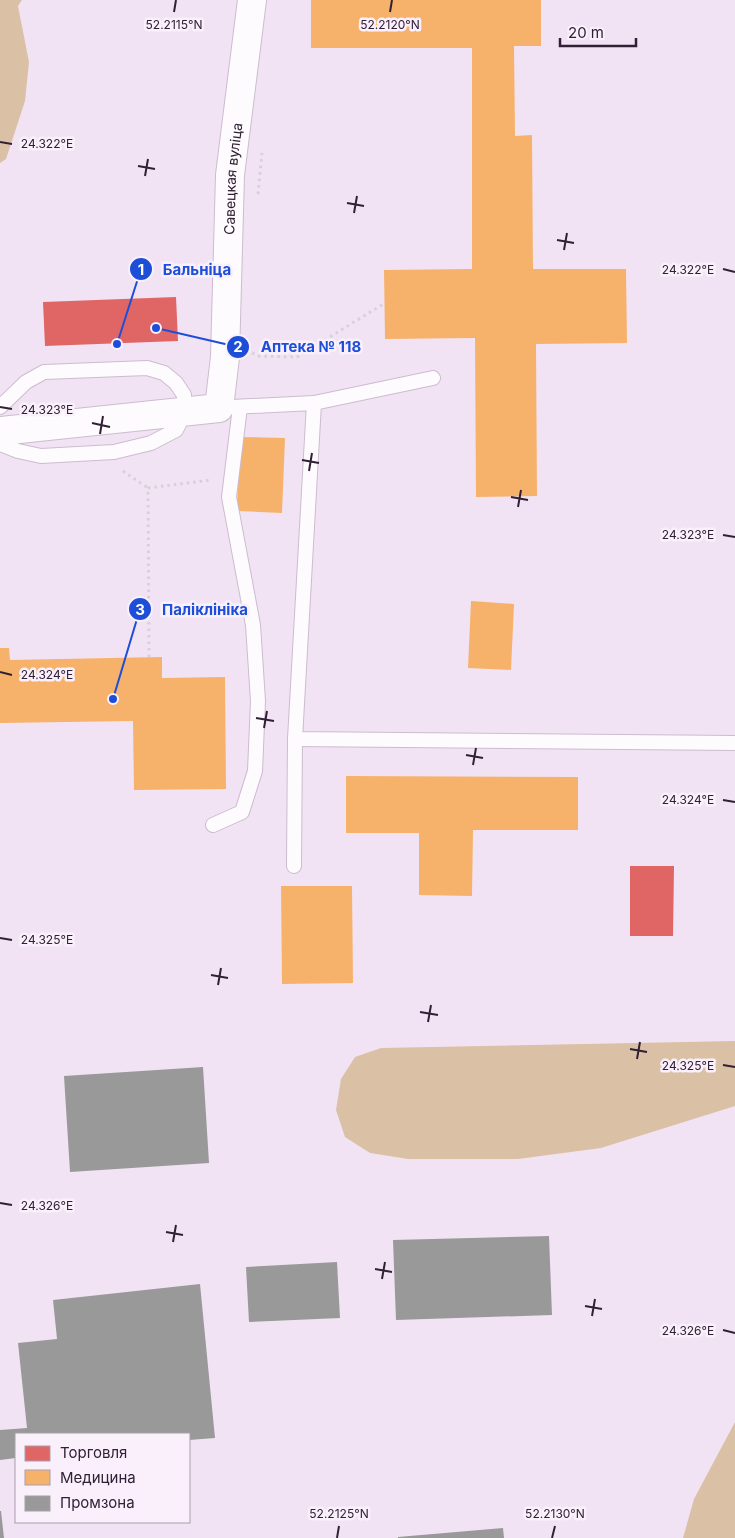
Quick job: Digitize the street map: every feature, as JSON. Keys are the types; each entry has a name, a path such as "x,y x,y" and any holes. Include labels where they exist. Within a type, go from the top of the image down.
{"street":[{"name":"Савецкая вуліца","path":"230,408 225,357 230,175 252,0"},
{"path":"0,431 230,408"}],"lane":[{"path":"0,407 26,382 44,372 147,368 164,373 176,383 184,395 185,412 176,430 151,443 114,452 41,456 18,451 0,444"},
{"path":"213,825 242,812 255,771 258,700 253,625 229,497 230,408 314,403 433,378"},
{"path":"294,866 295,739 314,403"},
{"path":"295,739 735,743"}],"path":[{"path":"245,350 259,356 297,357 385,303"}],"shaded area":[{"path":"0,0 22,0 18,6 29,62 25,101 6,159 0,163"},
{"path":"735,1041 735,1106 601,1148 518,1159 408,1159 370,1153 345,1137 336,1110 341,1079 355,1057 381,1048"},
{"path":"735,1422 735,1538 683,1538 694,1499"}],"building: Торговля":[{"path":"176,297 178,341 45,346 43,302"},
{"path":"630,866 674,866 673,936 630,936"}],"building: Медицина":[{"path":"311,0 541,0 541,46 514,46 515,136 532,135 533,269 626,269 627,343 536,344 537,496 476,497 475,338 385,339 384,270 472,269 472,48 311,48"},
{"path":"240,437 285,438 282,513 237,511"},
{"path":"471,601 514,604 511,670 468,668"},
{"path":"0,648 9,648 10,660 162,657 162,678 225,677 226,789 134,790 133,721 0,723"},
{"path":"346,776 578,777 578,830 473,830 472,896 419,895 419,833 346,833"},
{"path":"281,886 352,886 353,983 282,984"}],"building: Промзона":[{"path":"203,1067 209,1163 70,1172 64,1076"},
{"path":"549,1236 552,1315 396,1320 393,1240"},
{"path":"337,1262 340,1318 249,1322 246,1267"},
{"path":"200,1284 215,1438 190,1440 190,1433 15,1433 15,1458 0,1460 0,1430 27,1428 18,1343 57,1339 53,1300"},
{"path":"1,1511 4,1538 0,1538"},
{"path":"503,1528 504,1538 398,1538 398,1537"}],"place":[{"name":"Аптека № 118","path":"156,328"},
{"name":"Бальніца","path":"117,344"},
{"name":"Паліклініка","path":"113,699"}]}
